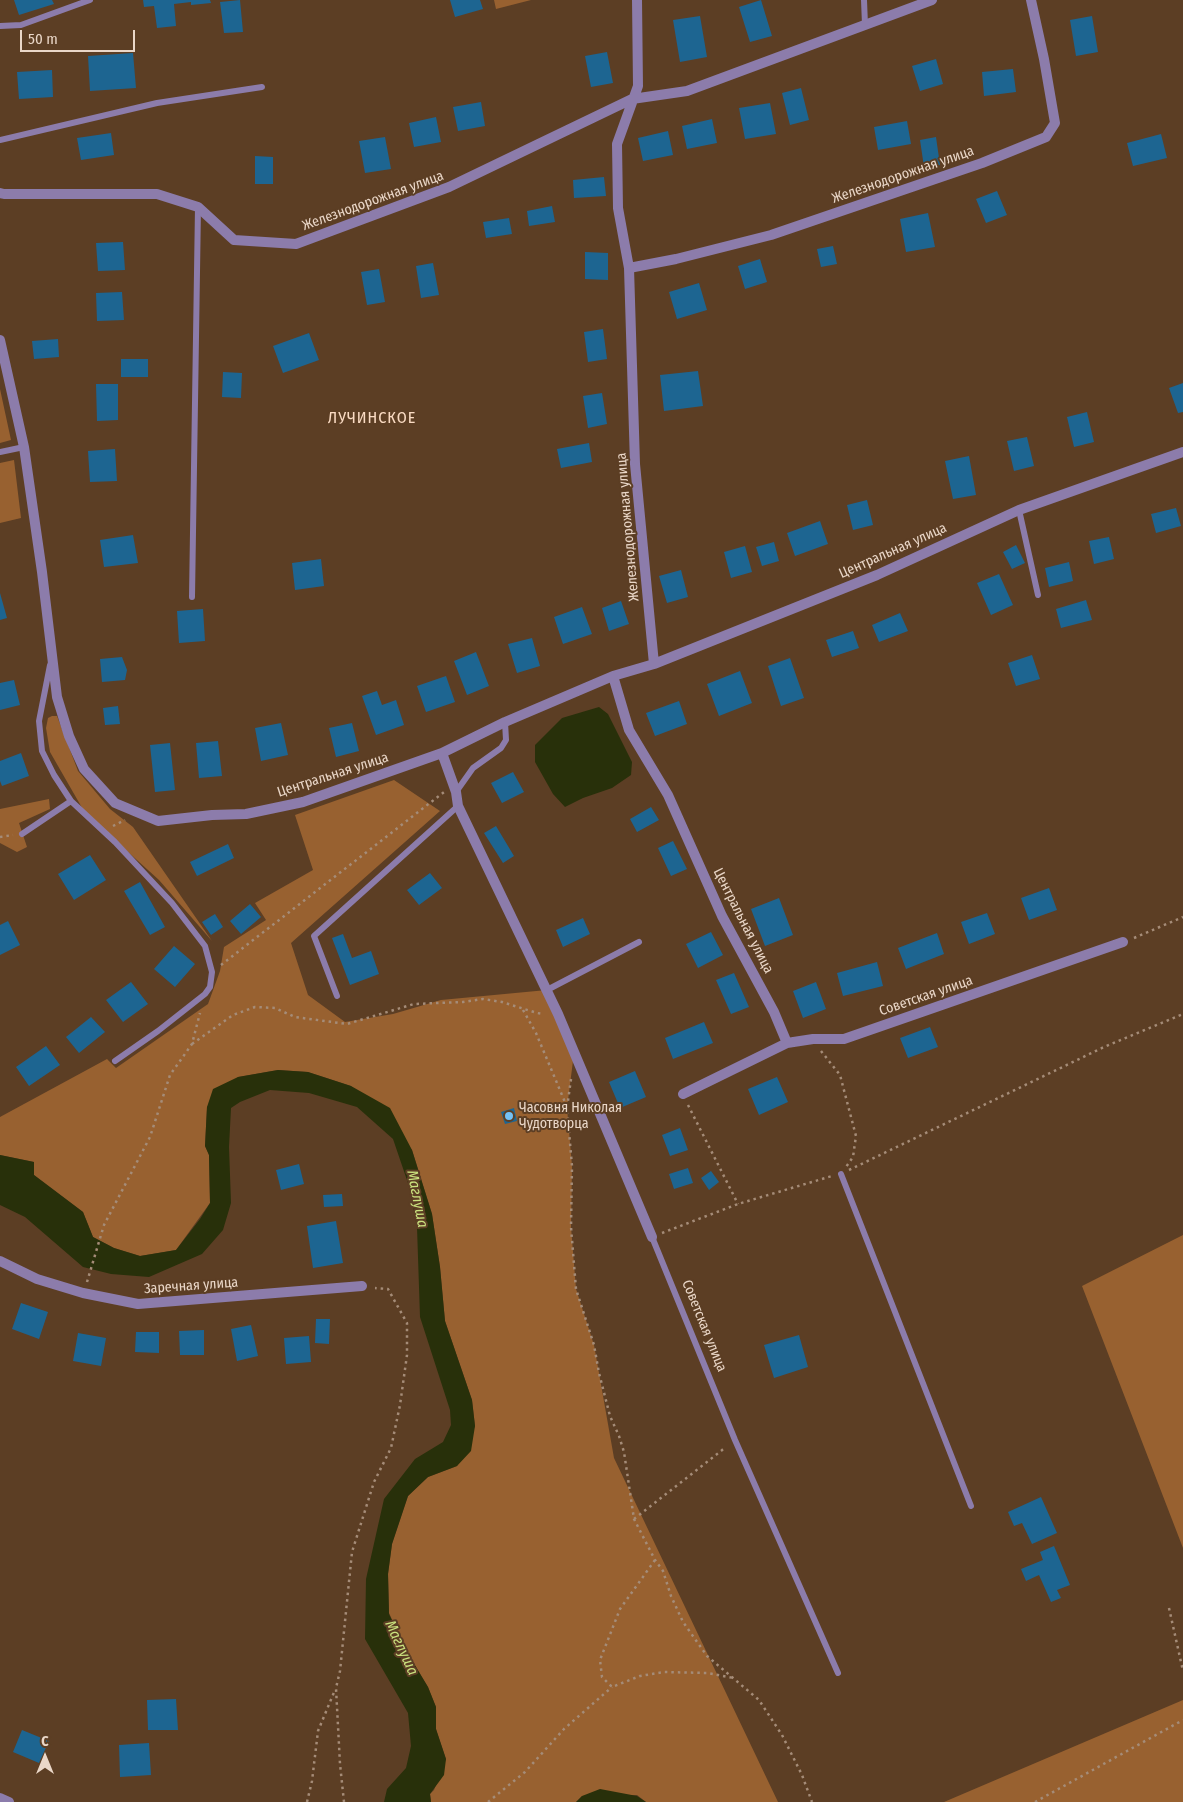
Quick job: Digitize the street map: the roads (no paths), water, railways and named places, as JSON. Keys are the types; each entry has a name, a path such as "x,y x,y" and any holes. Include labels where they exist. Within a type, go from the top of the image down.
{"street":[{"name":"Железнодорожная улица","path":"637,0 638,86 617,144 618,208 629,268 635,464 654,664"},
{"name":"Железнодорожная улица","path":"0,193 157,194 198,208 234,240 296,244 450,188 632,99 688,91 932,0"},
{"name":"Железнодорожная улица","path":"629,268 676,259 771,235 982,163 1046,137 1055,123 1031,0"},
{"path":"0,340 24,447 42,572 51,659"},
{"name":"Центральная улица","path":"51,659 57,697 69,736 84,769 115,803 158,821 212,815 246,814 303,802 442,753 505,722 614,676 654,664 877,575 1019,510 1183,452"},
{"name":"Центральная улица","path":"614,676 629,730 668,795 722,916 774,1012 787,1043"},
{"path":"442,753 458,806 547,990"},
{"name":"Советская улица","path":"683,1094 787,1043 812,1039 844,1039 1123,942"},
{"name":"Советская улица","path":"547,990 652,1237"},
{"name":"Заречная улица","path":"0,1261 37,1279 83,1293 138,1304 362,1286"},
{"path":"0,1798 9,1802"}],"lane":[{"path":"0,26 21,25 90,0"},
{"path":"864,0 865,26"},
{"path":"0,140 157,103 262,87"},
{"path":"192,598 198,208"},
{"path":"0,452 24,447"},
{"path":"1019,510 1038,595"},
{"path":"51,659 39,721 42,751 71,801 115,842 172,902 192,927 205,946 212,972 210,987 205,994 165,1026 116,1061"},
{"path":"454,789 473,768 501,748 506,740 505,722"},
{"path":"22,834 71,801"},
{"path":"337,996 314,936 458,806"},
{"path":"547,990 639,942"},
{"path":"841,1174 971,1506"},
{"name":"Советская улица","path":"652,1237 736,1440 838,1672"}],"water":[{"path":"599,707 608,714 632,762 631,775 612,788 583,798 565,807 553,794 535,762 535,745 562,718"},
{"name":"Маглуша","path":"278,1070 308,1072 351,1086 390,1108 412,1150 432,1214 440,1267 445,1321 472,1400 475,1426 471,1451 457,1466 428,1477 408,1496 392,1544 388,1574 389,1614 407,1652 428,1687 436,1707 436,1729 446,1759 444,1775 430,1794 431,1802 384,1802 387,1789 406,1768 411,1746 408,1713 365,1639 366,1579 384,1499 415,1459 443,1442 451,1425 450,1410 420,1317 417,1227 409,1186 393,1139 357,1107 309,1093 270,1090 240,1102 231,1108 229,1147 231,1203 223,1230 202,1254 149,1277 111,1274 83,1267 25,1217 0,1205 0,1155 34,1162 34,1175 83,1212 93,1237 114,1248 140,1256 176,1250 210,1203 209,1155 205,1146 207,1107 213,1089 238,1077"},
{"path":"600,1789 637,1796 646,1802 576,1802 582,1796"}],"place":[{"name":"Часовня Николая Чудотворца","path":"509,1116"}],"district":[{"name":"ЛУЧИНСКОЕ","path":"372,419"}]}
